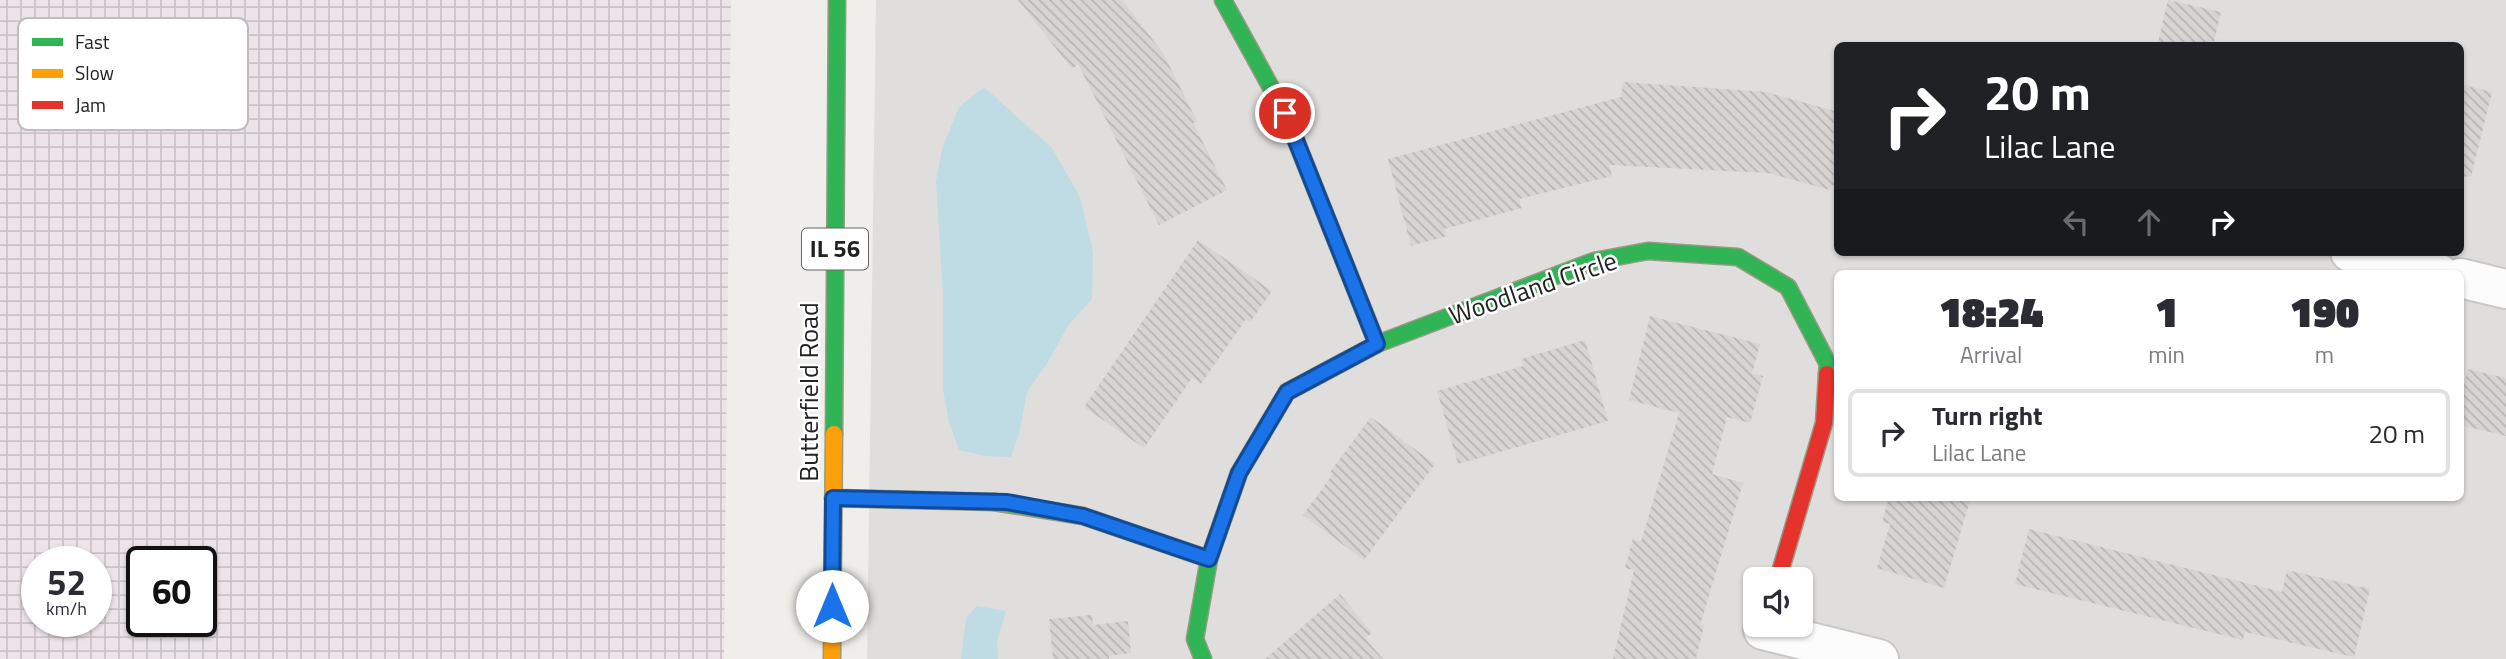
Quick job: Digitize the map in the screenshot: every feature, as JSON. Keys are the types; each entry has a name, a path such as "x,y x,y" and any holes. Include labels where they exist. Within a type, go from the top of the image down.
{"street":[{"name":"Butterfield Road","path":"832,659 837,0"},
{"path":"1223,0 1285,113 1377,344"},
{"name":"Woodland Circle","path":"1203,659 1195,639 1209,559 1239,473 1287,392 1377,344 1594,261 1648,251 1738,257 1788,287 1828,364 1824,423 1782,567"},
{"path":"2367,256 2425,270"},
{"path":"2464,279 2506,289"},
{"path":"833,498 1007,502 1083,516 1209,559"},
{"path":"1761,638 1879,659"}],"shaded area":[{"path":"0,0 731,0 724,659 0,659"},
{"path":"876,0 2506,0 2506,659 867,659"}],"water":[{"path":"984,87 1052,148 1080,197 1093,252 1092,299 1069,324 1048,362 1027,392 1019,434 1011,457 985,456 959,450 949,422 943,390 943,294 936,181 942,149 959,107"},
{"path":"977,606 1006,611 997,641 998,659 961,659 966,618"}],"building":[{"path":"1018,0 1122,0 1163,53 1197,121 1193,123 1227,190 1159,225 1078,64 1072,69"},
{"path":"2168,0 2221,12 2214,42 2158,42"},
{"path":"1623,82 1766,92 1834,111 1834,185 1830,190 1768,173 1609,165 1612,176 1519,199 1522,208 1444,229 1447,236 1411,246 1388,159 1621,97"},
{"path":"2464,85 2492,92 2471,177 2464,176"},
{"path":"1198,240 1272,291 1250,322 1246,319 1201,384 1192,378 1144,448 1084,407"},
{"path":"1650,316 1760,344 1752,374 1763,376 1750,423 1727,417 1712,474 1743,483 1700,625 1704,626 1696,659 1613,659 1634,570 1625,568 1633,539 1641,542 1679,413 1629,400"},
{"path":"1585,340 1608,421 1458,464 1437,391 1523,366 1521,359"},
{"path":"2468,369 2506,378 2506,436 2464,426 2464,384"},
{"path":"1371,417 1435,464 1364,560 1303,515 1333,474 1330,472"},
{"path":"1888,501 1970,501 1944,588 1877,568 1890,524 1882,522"},
{"path":"2029,529 2282,592 2287,570 2370,589 2354,657 2245,632 2243,640 2015,584"},
{"path":"1340,594 1372,633 1365,638 1383,659 1265,659"},
{"path":"1092,615 1093,625 1128,621 1131,653 1109,656 1109,659 1053,659 1049,619"}],"traffic: fast":[{"path":"834,434 837,0"},
{"path":"1223,0 1285,113 1377,344"},
{"path":"1203,659 1195,639 1209,559 1239,473 1287,392 1377,344 1594,261 1648,251 1738,257 1788,287 1828,364 1827,374"},
{"path":"994,502 1083,516 1209,559"}],"traffic: slow":[{"path":"832,659 834,434"}],"traffic: jam":[{"path":"1782,567 1824,423 1827,374"},
{"path":"833,498 994,502"}],"route":[{"path":"832,606 833,498 1007,502 1083,516 1209,559 1239,473 1287,392 1377,344 1285,113"}]}
